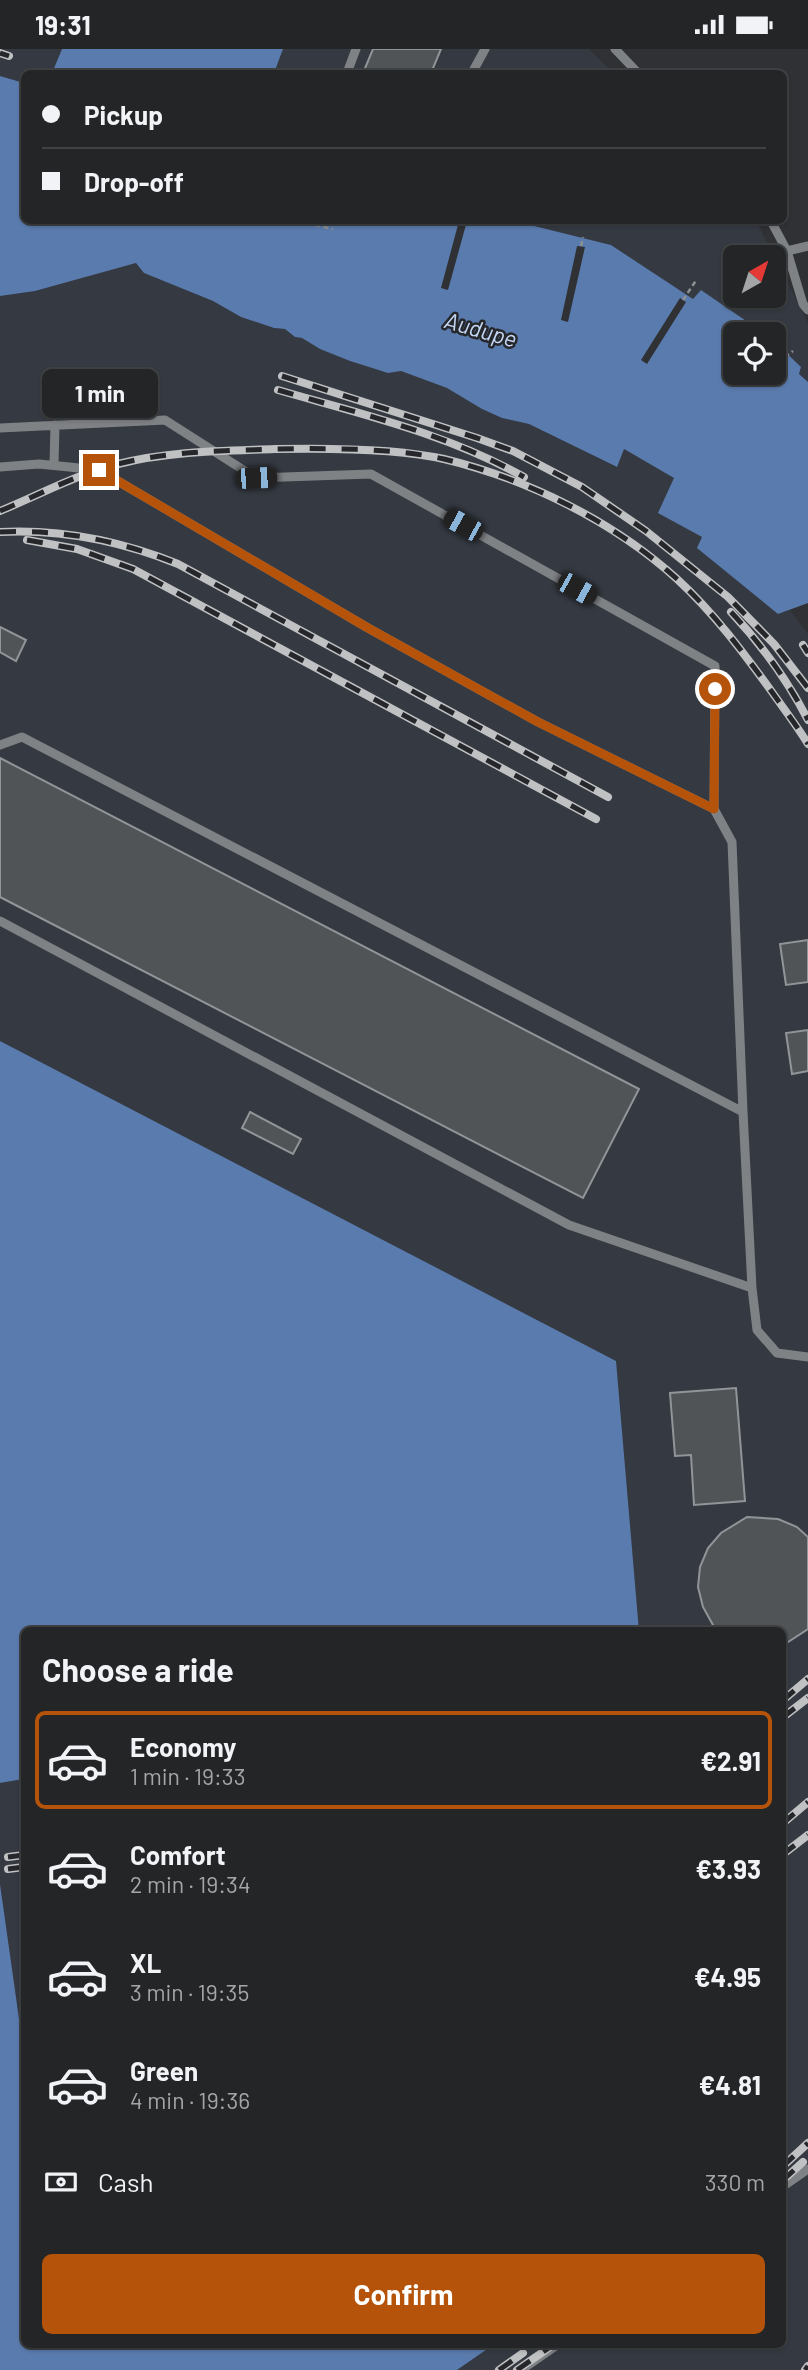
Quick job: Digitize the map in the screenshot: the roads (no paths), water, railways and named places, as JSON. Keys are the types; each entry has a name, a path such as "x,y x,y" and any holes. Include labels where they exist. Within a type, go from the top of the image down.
{"lane":[{"path":"348,70 356,49"},
{"path":"474,70 485,49"},
{"path":"615,49 635,70"},
{"path":"773,224 787,251 803,304 808,310"},
{"path":"787,251 808,246"},
{"path":"0,428 165,420 256,478 370,474 715,666 714,809 732,842 752,1288 757,1330 777,1353 808,1357"},
{"path":"54,465 55,425"},
{"path":"0,467 39,464 99,470 368,628 526,715 714,809"},
{"path":"0,745 22,737 743,1112"},
{"path":"0,921 569,1225 752,1288"},
{"path":"786,2184 808,2169"},
{"path":"521,2370 553,2348"}],"water":[{"path":"62,49 283,49 275,70 53,70"},
{"name":"Audupe","path":"0,76 21,82 21,224 526,224 611,245 693,299 701,290 723,305 723,308 748,322 723,322 723,385 786,385 786,353 801,367 799,374 808,382 808,603 778,614 697,548 702,537 658,513 674,478 624,449 617,467 529,424 502,418 482,409 447,388 401,371 388,373 350,361 295,337 285,329 241,317 213,301 144,273 136,263 35,291 0,296"},
{"path":"0,1041 616,1361 639,1627 21,1627 21,1779 0,1783"},
{"path":"0,1884 21,2033 21,2348 489,2348 457,2370 0,2370"}],"railway":[{"path":"0,53 9,56"},
{"path":"282,376 513,451 582,487 646,531 728,597 774,644 808,688"},
{"path":"278,390 435,437 524,477"},
{"path":"0,511 103,468 176,454 275,449 360,449 444,459 537,490 597,521 652,558 691,592 728,633 808,744"},
{"path":"0,532 91,538 178,564 608,797"},
{"path":"27,540 77,549 133,569 596,819"},
{"path":"731,612 773,663 808,720"},
{"path":"803,645 808,653"},
{"path":"786,1698 808,1679"},
{"path":"786,1715 808,1698"},
{"path":"786,1821 808,1802"},
{"path":"786,1852 808,1835"},
{"path":"8,1857 21,1855"},
{"path":"8,1869 21,1867"},
{"path":"786,2163 808,2143"},
{"path":"786,2177 803,2162"},
{"path":"517,2370 549,2348"},
{"path":"499,2370 523,2353"},
{"path":"805,2370 808,2366"}]}
